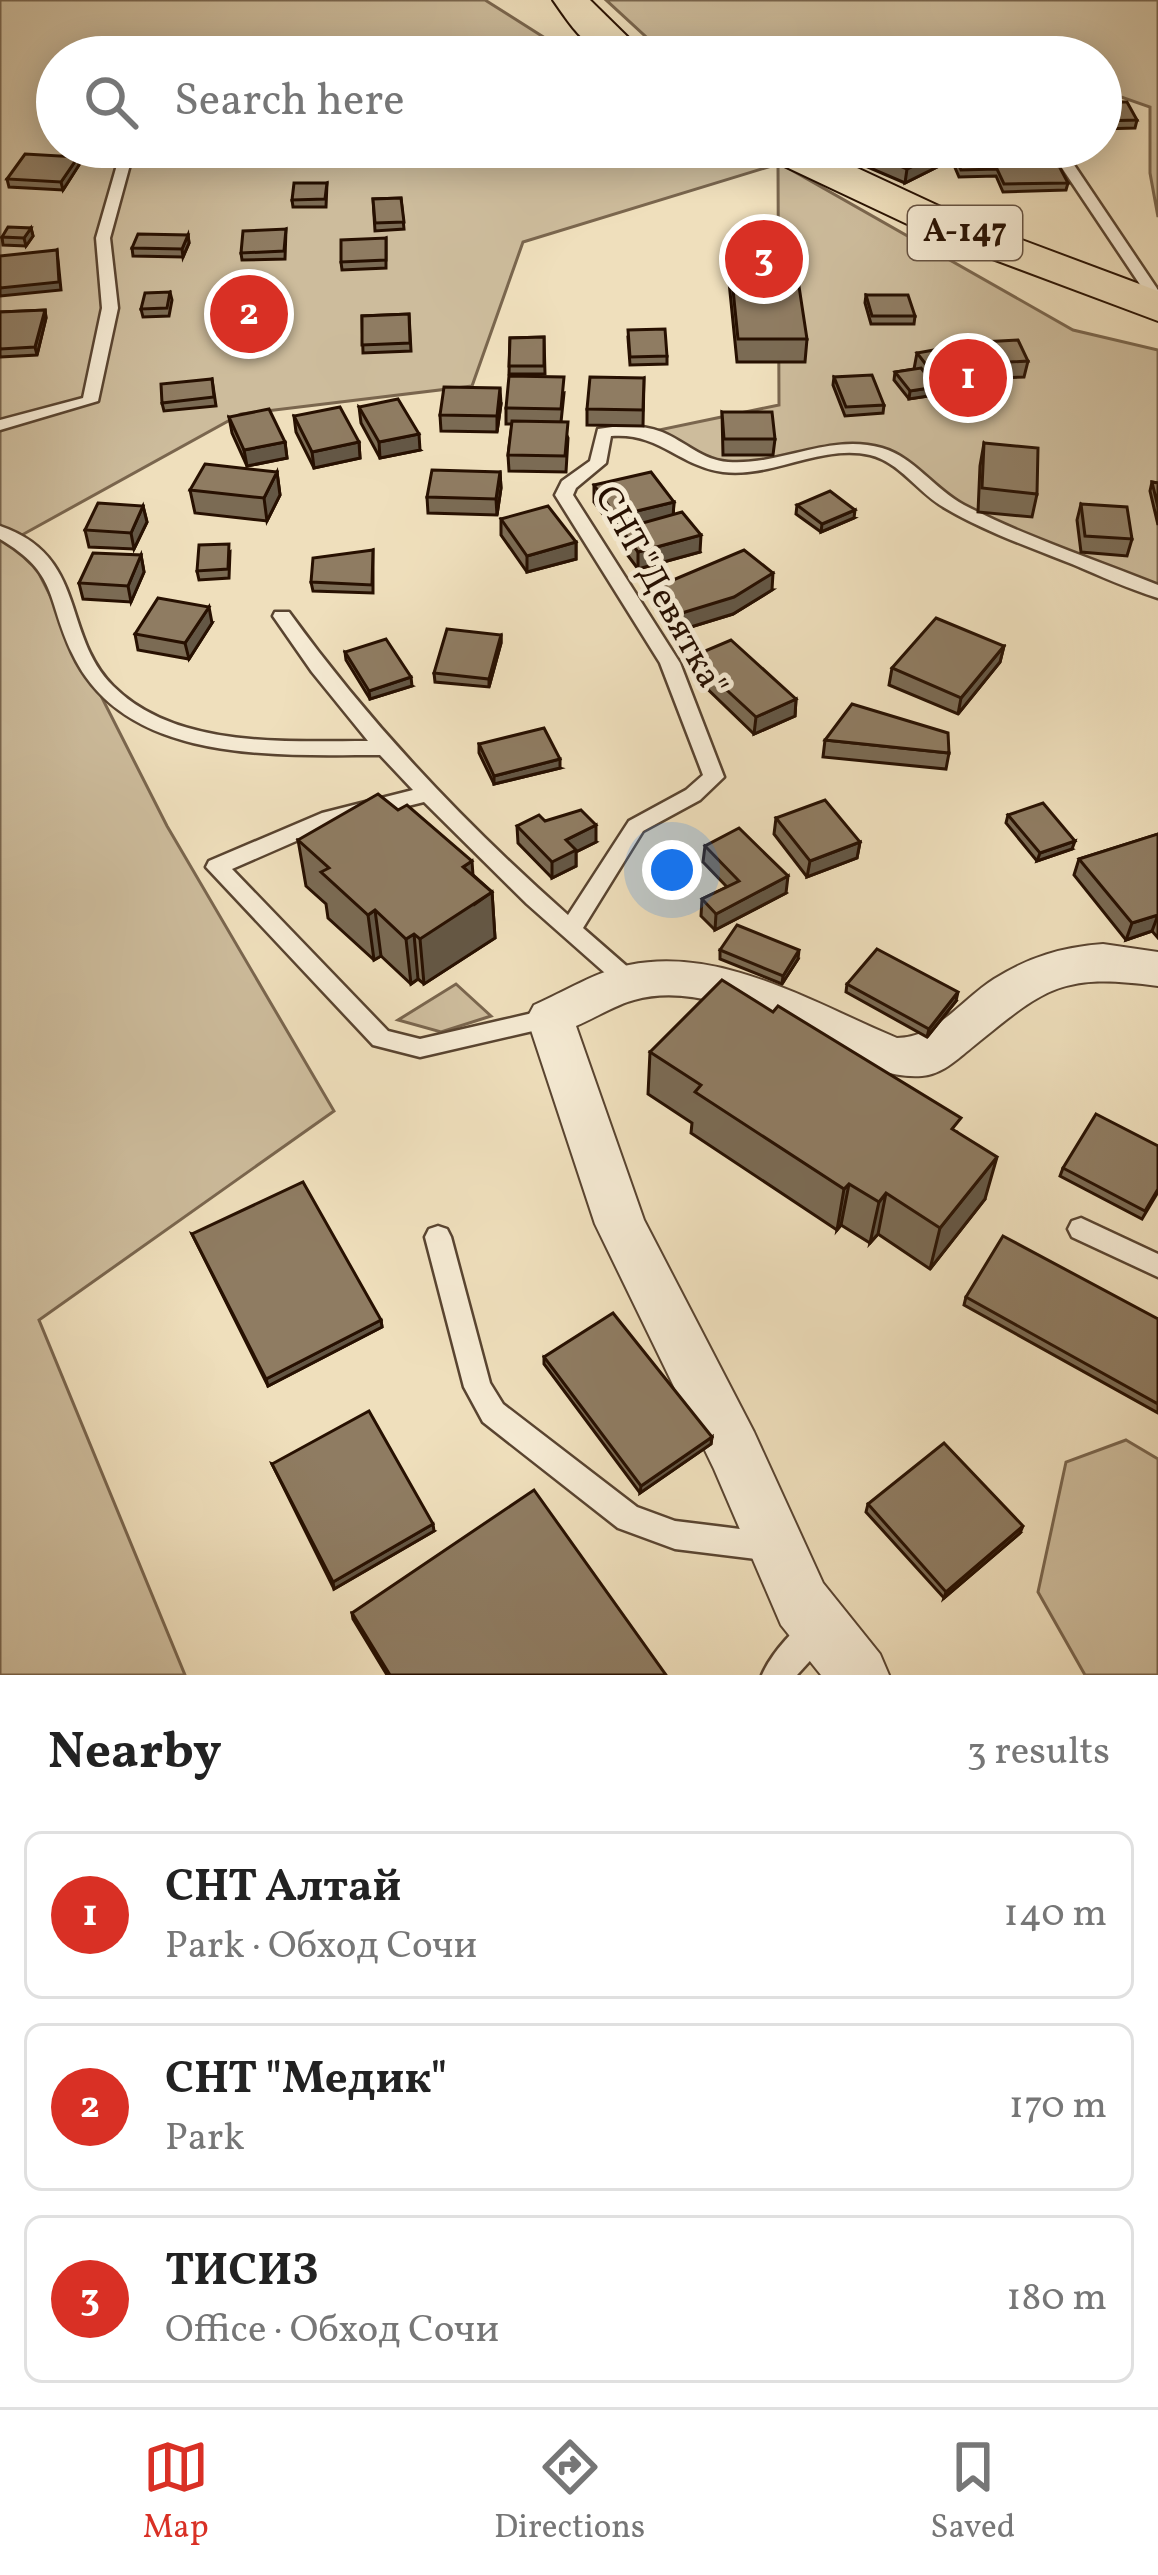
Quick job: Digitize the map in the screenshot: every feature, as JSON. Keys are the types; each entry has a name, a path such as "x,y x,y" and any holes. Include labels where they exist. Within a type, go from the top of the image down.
{"highway":[{"path":"582,14 606,36"},
{"name":"А-147","path":"823,168 956,230 1158,304"}],"street":[{"path":"859,1675 818,1628 774,1547 734,1451 620,1224 550,1018 630,982 656,977 726,986 894,1057 928,1057 1009,992 1061,964 1103,961 1158,969"}],"lane":[{"path":"0,425 90,401 110,308 103,238 122,168"},
{"path":"1069,168 1158,304"},
{"name":"СНТ \"Девятка\"","path":"570,930 636,826 693,795 714,777 670,663 563,495 568,484 598,463 604,432 654,431 697,460 724,467 771,466 831,452 884,453 949,504 1158,592"},
{"path":"0,530 45,558 83,660 129,711 161,727 230,742 383,748"},
{"path":"282,616 383,748 630,982"},
{"path":"427,794 329,818 217,867 381,1038 420,1048 550,1018"},
{"path":"1081,1228 1158,1266"},
{"path":"438,1237 478,1387 493,1413 628,1518 675,1535 774,1547"},
{"path":"777,1675 818,1628"}],"shaded area":[{"path":"0,0 485,0 542,36 36,36 36,168 765,168 523,242 472,386 241,414 20,536 167,826 334,1111 39,1320 185,1675 0,1675"},
{"path":"606,0 1158,0 1158,217 1150,173 1150,107 1122,97 1122,36 645,36"},
{"path":"778,168 788,168 1073,330 1158,350 1158,592 949,504 893,460 853,451 724,467 654,431 779,405"},
{"path":"456,984 491,1016 441,1032 398,1020"},
{"path":"1126,1440 1158,1459 1158,1675 1085,1675 1038,1592 1066,1462"}],"building":[{"path":"1122,102 1127,102 1137,120 1122,120"},
{"path":"25,154 36,155 36,168 71,168 61,182 7,179"},
{"path":"960,168 1060,168 1068,183 1004,184 997,169"},
{"path":"294,183 327,183 325,199 292,200"},
{"path":"401,198 404,222 375,223 373,199"},
{"path":"8,227 31,228 24,238 2,237"},
{"path":"286,229 284,251 241,253 243,231"},
{"path":"138,234 188,235 182,249 132,248"},
{"path":"386,238 386,260 341,262 341,240"},
{"path":"57,250 59,282 0,288 0,256"},
{"path":"758,256 795,260 807,339 738,339 730,260"},
{"path":"170,292 167,308 141,309 145,293"},
{"path":"866,295 908,295 915,316 872,316"},
{"path":"45,310 35,347 0,349 0,312"},
{"path":"409,314 410,343 362,345 362,316"},
{"path":"665,329 667,356 630,357 628,330"},
{"path":"544,337 544,366 509,366 510,338"},
{"path":"1018,340 1028,361 973,364 964,343"},
{"path":"951,347 976,378 941,384 917,353"},
{"path":"921,368 936,387 910,391 895,372"},
{"path":"872,375 884,405 846,407 834,377"},
{"path":"509,376 564,377 561,409 506,408"},
{"path":"590,377 644,378 643,410 587,409"},
{"path":"212,379 214,397 162,403 161,384"},
{"path":"444,387 500,388 497,416 440,415"},
{"path":"398,399 419,434 379,442 359,407"},
{"path":"340,407 359,442 312,452 294,416"},
{"path":"269,409 285,442 244,450 229,417"},
{"path":"722,412 772,412 775,439 724,439"},
{"path":"512,421 568,422 565,456 508,455"},
{"path":"984,443 1038,448 1037,494 982,488"},
{"path":"205,464 277,472 264,498 190,490"},
{"path":"432,470 500,472 496,499 427,497"},
{"path":"651,472 674,502 616,516 594,485"},
{"path":"830,491 855,510 822,524 797,505"},
{"path":"98,503 143,506 131,533 85,530"},
{"path":"1081,504 1127,507 1132,539 1085,536"},
{"path":"548,506 576,542 527,556 501,519"},
{"path":"682,512 701,535 638,552 621,529"},
{"path":"229,544 228,569 197,571 199,545"},
{"path":"373,550 372,585 311,582 313,558"},
{"path":"744,550 773,573 734,597 682,613 654,588"},
{"path":"93,553 141,555 128,586 79,583"},
{"path":"158,598 209,607 185,643 135,634"},
{"path":"936,618 1004,646 961,698 892,668"},
{"path":"447,629 501,635 489,679 434,673"},
{"path":"386,639 411,677 369,691 345,652"},
{"path":"731,640 796,699 756,717 691,657"},
{"path":"852,704 948,733 949,753 825,740"},
{"path":"544,728 560,759 494,776 479,744"},
{"path":"378,794 398,810 407,805 472,861 463,867 492,892 420,939 414,934 406,939 375,910 368,915 321,872 329,868 298,840"},
{"path":"825,800 860,842 810,861 776,818"},
{"path":"1043,803 1075,841 1040,853 1008,815"},
{"path":"581,810 596,825 566,840 576,850 552,862 517,826 539,815 545,821"},
{"path":"739,828 788,876 716,914 702,899 739,881 705,846"},
{"path":"1158,834 1158,915 1132,923 1079,859"},
{"path":"737,925 799,950 783,976 720,950"},
{"path":"877,949 958,992 929,1029 847,984"},
{"path":"722,980 773,1012 778,1006 961,1118 952,1129 997,1157 940,1228 886,1193 879,1202 849,1184 844,1189 695,1092 701,1085 650,1052"},
{"path":"1096,1114 1158,1146 1158,1189 1145,1211 1063,1168"},
{"path":"303,1182 381,1320 266,1379 192,1234"},
{"path":"1003,1236 1158,1319 1158,1404 966,1297"},
{"path":"613,1313 712,1437 641,1486 544,1357"},
{"path":"369,1411 433,1524 333,1582 272,1464"},
{"path":"944,1443 1023,1526 946,1592 868,1504"},
{"path":"534,1490 666,1675 390,1675 352,1613"}],"place":[{"name":"ТИСИЗ","path":"764,259"},
{"name":"СНТ \"Медик\"","path":"249,314"},
{"name":"СНТ Алтай","path":"968,378"}]}
